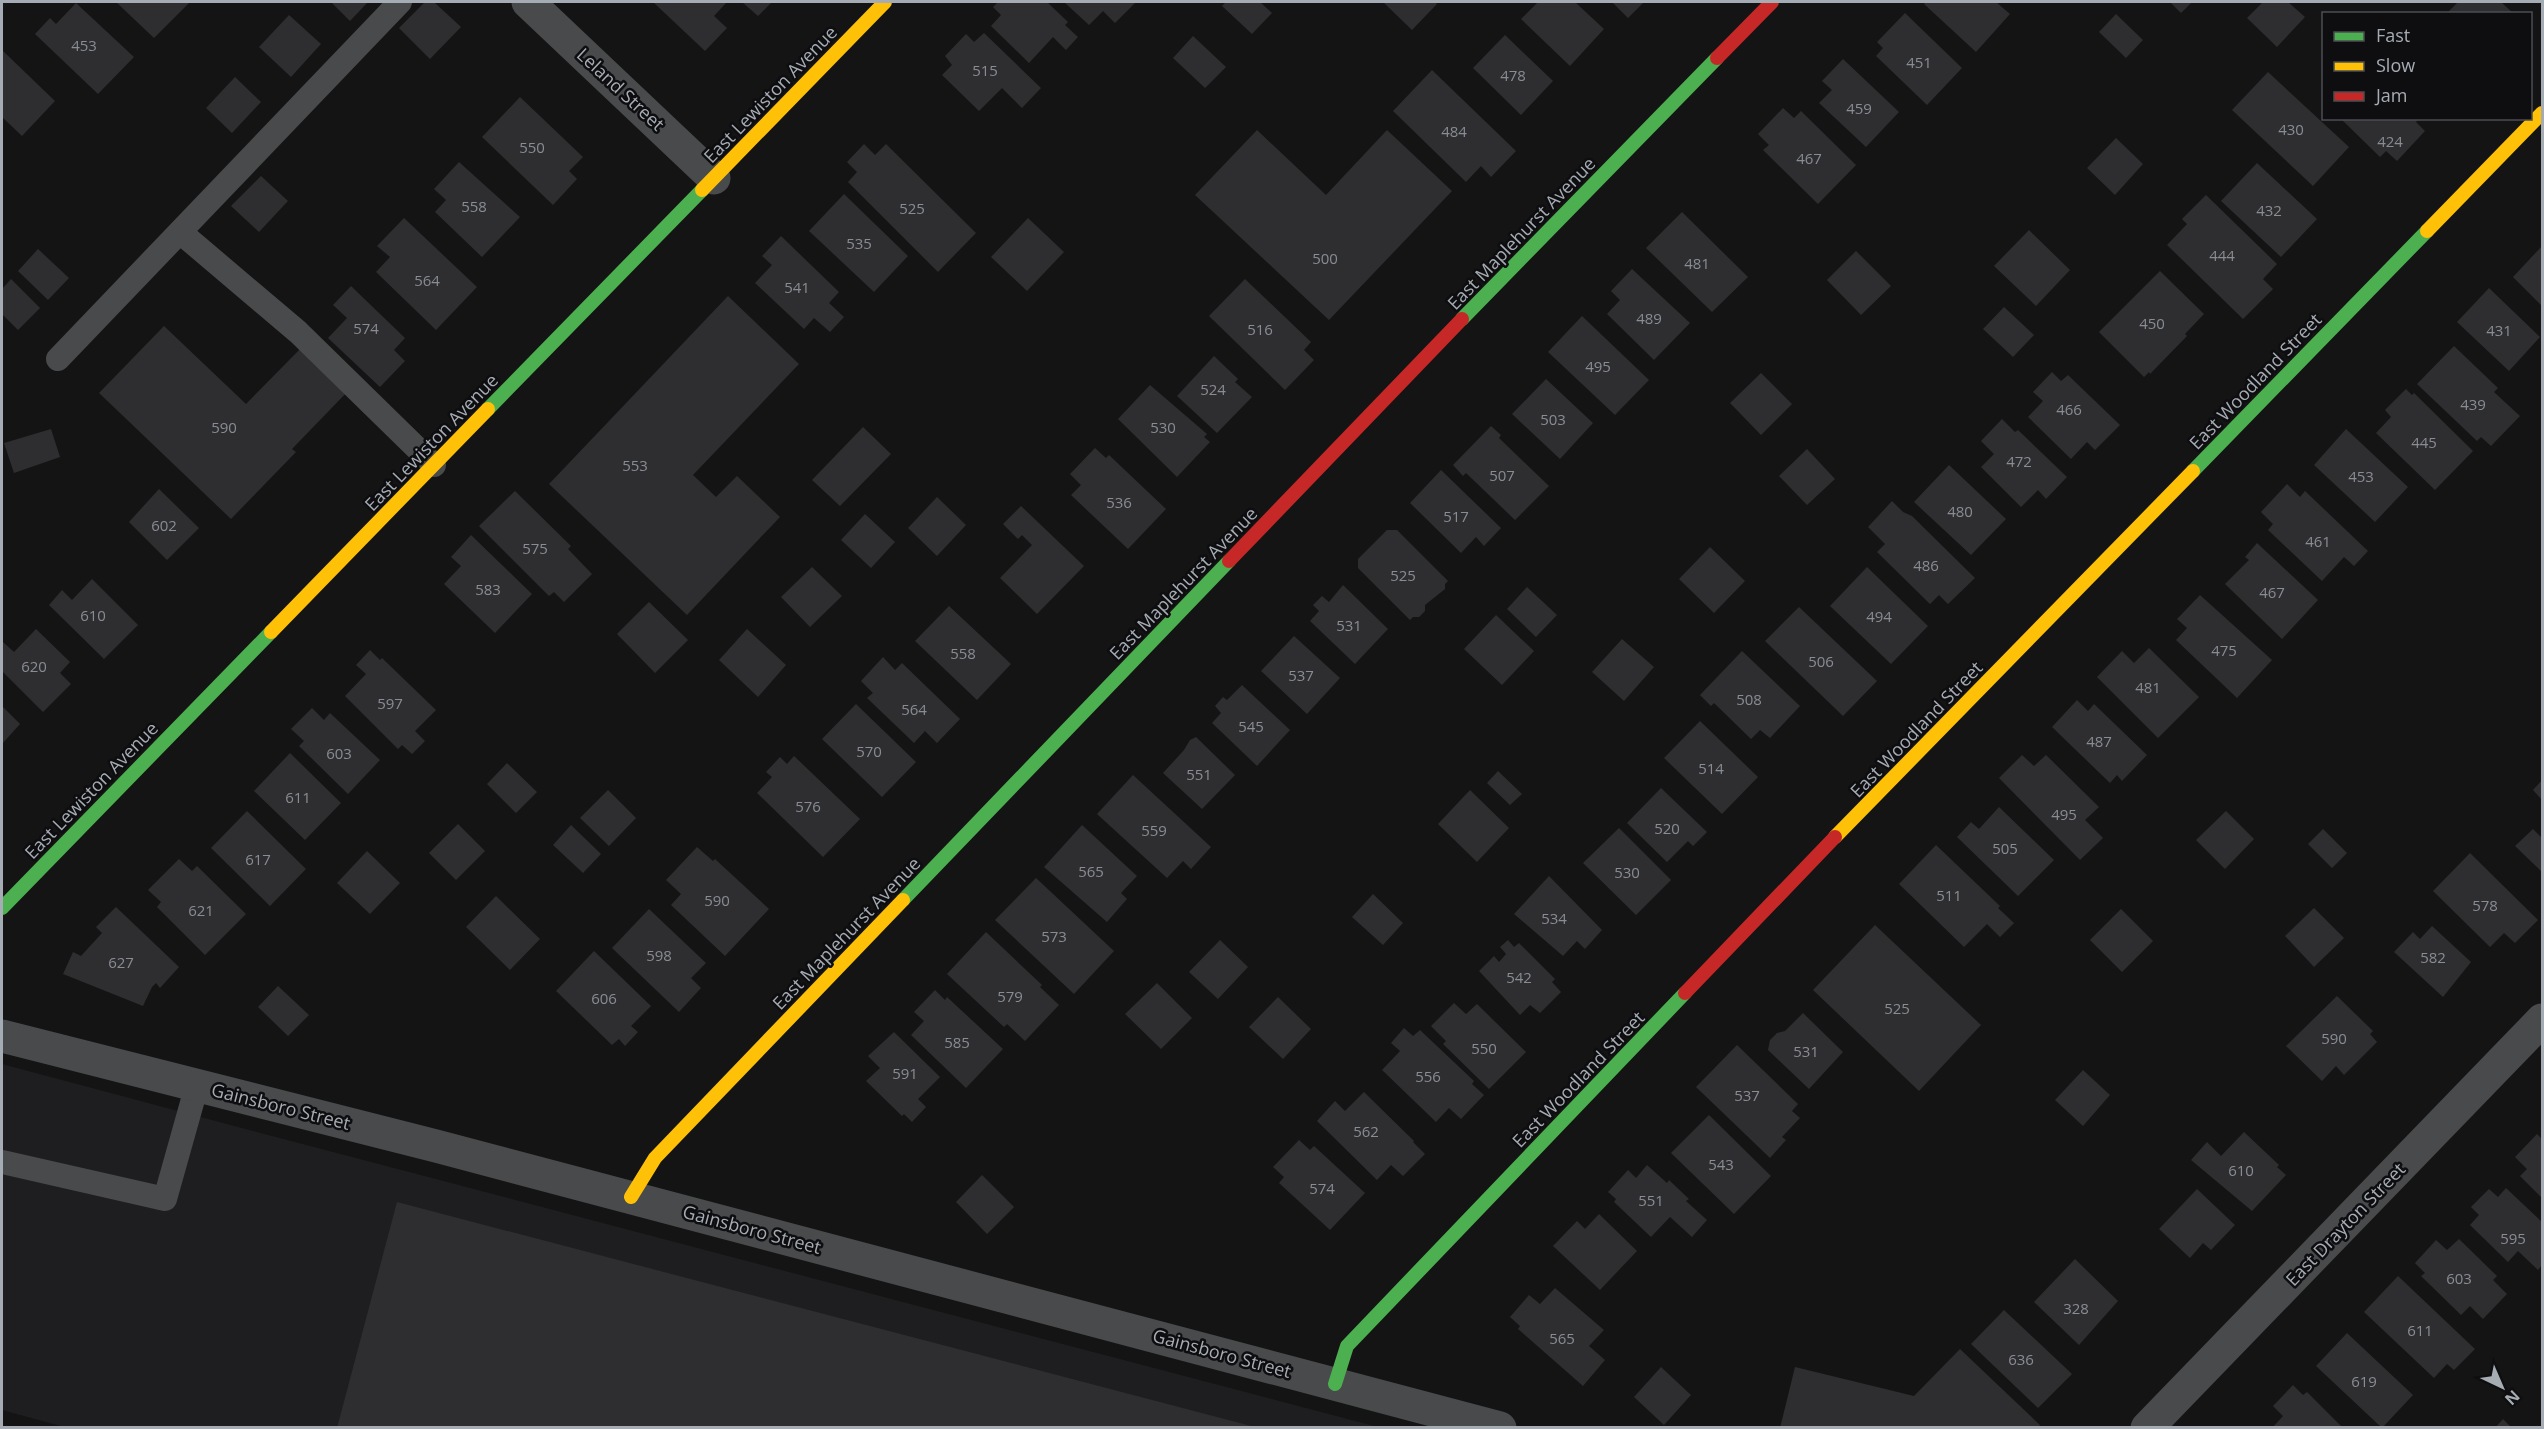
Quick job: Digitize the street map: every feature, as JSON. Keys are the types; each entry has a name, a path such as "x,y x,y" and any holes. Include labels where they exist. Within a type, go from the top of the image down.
{"street":[{"name":"Leland Street","path":"528,2 714,178"},
{"name":"East Lewiston Avenue","path":"2,908 885,2"},
{"name":"East Maplehurst Avenue","path":"630,1197 655,1158 675,1137 1524,254 1772,2"},
{"name":"East Woodland Street","path":"1335,1383 1347,1347 1360,1332 1826,846 2542,114"},
{"name":"East Drayton Street","path":"2147,1428 2542,1020"},
{"name":"Gainsboro Street","path":"2,1036 630,1197 1500,1428"}],"lane":[{"path":"58,359 400,2"},
{"path":"180,232 298,332 434,465"},
{"path":"2,1162 165,1199 196,1084"}],"shaded area":[{"path":"2,1064 1378,1427 68,1428 2,1410"}],"building":[{"path":"116,2 190,2 154,38"},
{"path":"331,2 368,2 350,21"},
{"path":"425,2 434,2 461,27 430,59 399,28"},
{"path":"653,2 725,2 714,16 727,28 705,51"},
{"path":"742,2 772,2 758,16"},
{"path":"998,2 1047,2 1068,22 1065,25 1078,37 1066,50 1053,37 1029,63 991,26 1001,15 993,7"},
{"path":"1064,2 1136,2 1115,23 1103,11 1089,25"},
{"path":"1226,2 1260,2 1272,13 1252,34 1222,6"},
{"path":"1383,2 1435,2 1437,4 1412,30"},
{"path":"1538,2 1575,2 1604,29 1570,66 1521,19"},
{"path":"1612,2 1644,2 1628,18"},
{"path":"1926,2 1996,2 2010,14 1976,52 1924,4"},
{"path":"2170,2 2192,2 2181,13"},
{"path":"2263,2 2288,2 2305,17 2277,47 2247,18"},
{"path":"2458,2 2501,2 2512,12 2448,12"},
{"path":"76,3 134,57 98,94 35,34 50,18 56,24"},
{"path":"1905,13 1962,68 1927,105 1876,56 1883,48 1877,42"},
{"path":"2116,14 2143,40 2126,58 2099,32"},
{"path":"289,15 321,44 291,77 259,47"},
{"path":"984,33 1041,88 1022,108 1002,88 979,111 942,75 952,65 945,56 966,34 974,42"},
{"path":"1505,35 1553,81 1521,115 1473,68"},
{"path":"1193,36 1226,67 1205,88 1173,58"},
{"path":"2,50 55,101 22,136 2,117"},
{"path":"1843,59 1899,112 1866,147 1819,103 1832,90 1822,81"},
{"path":"1432,70 1516,151 1491,177 1481,166 1466,182 1393,111"},
{"path":"2268,72 2349,147 2313,186 2232,110"},
{"path":"235,77 261,102 232,133 206,108"},
{"path":"520,97 583,157 569,171 577,179 553,205 482,137"},
{"path":"1783,108 1794,118 1801,111 1856,165 1818,204 1763,150 1769,145 1758,134"},
{"path":"2342,120 2418,120 2416,122 2425,131 2397,161 2386,151 2380,157"},
{"path":"1257,130 1326,195 1387,130 1452,191 1329,320 1195,195"},
{"path":"2116,138 2143,164 2115,195 2087,168"},
{"path":"864,144 875,155 886,144 976,233 938,272 848,182 857,172 847,162"},
{"path":"459,162 520,217 482,257 435,212 446,200 434,189"},
{"path":"2257,163 2317,219 2281,257 2221,201"},
{"path":"261,176 288,201 259,232 231,206"},
{"path":"844,194 908,256 874,292 809,231"},
{"path":"2206,195 2277,264 2263,279 2273,289 2243,319 2167,245 2187,224 2182,219"},
{"path":"1682,212 1748,277 1712,312 1646,248"},
{"path":"404,218 477,287 436,330 376,272 390,257 377,246"},
{"path":"1028,218 1064,252 1027,291 991,257"},
{"path":"2029,230 2070,270 2036,306 1994,266"},
{"path":"781,236 839,292 829,303 844,317 830,332 814,318 804,329 755,283 772,265 762,256"},
{"path":"2542,246 2542,306 2513,277"},
{"path":"38,249 69,278 48,300 18,271"},
{"path":"1856,251 1891,286 1861,315 1827,280"},
{"path":"1632,269 1690,323 1654,360 1607,314 1620,300 1611,291"},
{"path":"2160,271 2204,314 2185,334 2187,336 2150,374 2149,372 2144,377 2099,332"},
{"path":"11,279 40,308 18,330 2,314 2,289"},
{"path":"1245,279 1311,342 1304,350 1314,360 1285,390 1209,316"},
{"path":"351,286 405,338 394,350 405,361 380,387 328,338 347,318 333,305"},
{"path":"2489,288 2540,337 2509,371 2457,322"},
{"path":"728,296 799,364 693,475 716,497 737,476 780,517 687,615 549,484"},
{"path":"2004,307 2034,335 2013,357 1983,329"},
{"path":"1582,316 1649,380 1615,415 1548,352"},
{"path":"164,326 246,404 305,344 351,388 292,449 296,452 231,519 99,393"},
{"path":"2454,346 2498,388 2494,392 2520,416 2491,446 2481,437 2477,441 2417,384"},
{"path":"1214,356 1238,379 1235,382 1252,397 1217,433 1177,396"},
{"path":"2052,372 2061,381 2068,375 2120,425 2095,450 2087,442 2071,459 2028,417 2043,401 2033,392"},
{"path":"1761,373 1792,404 1761,435 1730,403"},
{"path":"1546,379 1593,423 1560,459 1512,414"},
{"path":"1150,385 1207,434 1204,437 1210,442 1177,477 1118,419"},
{"path":"2406,389 2412,395 2414,393 2473,451 2435,490 2376,433 2391,417 2385,410"},
{"path":"2002,419 2015,432 2018,430 2067,477 2046,499 2038,490 2021,507 1981,467 1994,454 1981,441"},
{"path":"1491,426 1501,435 1499,438 1549,486 1515,520 1466,473 1463,476 1453,465"},
{"path":"863,427 891,454 840,506 812,480"},
{"path":"51,429 60,457 14,473 4,443"},
{"path":"2346,429 2408,487 2375,522 2314,465"},
{"path":"1095,448 1106,458 1109,455 1166,509 1128,549 1071,495 1081,485 1070,474"},
{"path":"1807,449 1835,479 1807,505 1779,476"},
{"path":"1949,465 2006,519 1971,555 1914,502"},
{"path":"1441,470 1501,528 1484,546 1476,537 1461,553 1410,503"},
{"path":"2287,484 2300,497 2305,491 2368,551 2354,566 2344,557 2322,581 2268,530 2273,524 2261,512"},
{"path":"159,489 199,528 167,560 129,522"},
{"path":"515,491 571,546 568,549 592,574 564,602 554,592 549,596 479,526"},
{"path":"937,497 966,525 937,556 908,528"},
{"path":"1892,501 1903,512 1912,516 1975,578 1948,604 1939,595 1930,604 1877,552 1885,544 1868,527"},
{"path":"1021,506 1084,566 1037,614 1000,578 1032,545 1022,535 1018,539 1003,524"},
{"path":"865,514 895,542 871,568 841,540"},
{"path":"1387,530 1397,530 1448,581 1445,589 1425,605 1425,611 1419,617 1413,617 1410,620 1358,568 1358,559"},
{"path":"471,535 532,594 495,633 444,584 461,566 451,557"},
{"path":"2257,543 2318,600 2282,639 2225,584 2249,560 2245,557"},
{"path":"1710,547 1745,581 1714,613 1679,579"},
{"path":"812,567 842,596 810,627 781,597"},
{"path":"1867,567 1928,626 1891,664 1830,606"},
{"path":"92,579 138,625 104,659 49,605 62,590 72,600"},
{"path":"1343,585 1388,629 1355,664 1310,621 1319,611 1313,605 1322,596 1329,602"},
{"path":"1527,587 1557,615 1536,637 1507,609"},
{"path":"2200,595 2272,660 2237,698 2176,640 2187,628 2177,619"},
{"path":"649,602 688,640 655,673 617,634"},
{"path":"949,606 1011,664 977,700 915,641"},
{"path":"1799,607 1877,681 1843,716 1765,641"},
{"path":"1496,615 1534,651 1502,685 1464,649"},
{"path":"36,629 70,662 60,673 71,684 43,712 2,671 2,643 14,652"},
{"path":"747,629 786,665 758,697 719,660"},
{"path":"1294,636 1340,678 1307,714 1261,671"},
{"path":"1622,639 1654,667 1624,701 1592,672"},
{"path":"2149,648 2199,697 2158,738 2097,677 2122,651 2134,663"},
{"path":"370,650 380,660 382,658 436,710 415,731 425,741 412,754 402,745 398,749 345,696 366,674 356,665"},
{"path":"1742,651 1800,706 1770,738 1760,730 1751,739 1714,703 1711,706 1700,695"},
{"path":"883,657 895,670 902,663 960,719 937,743 925,731 914,743 867,698 873,693 861,681"},
{"path":"1242,685 1290,730 1257,766 1212,723 1221,713 1215,706 1223,697 1227,700"},
{"path":"2077,700 2088,711 2094,704 2147,755 2122,781 2117,775 2110,783 2052,727"},
{"path":"856,704 916,762 882,797 822,739"},
{"path":"2,706 20,724 2,744"},
{"path":"312,708 324,720 330,713 380,760 348,794 299,746 304,741 291,729"},
{"path":"1700,721 1758,777 1722,814 1664,758"},
{"path":"1196,737 1235,775 1202,809 1163,773 1190,740"},
{"path":"290,753 341,803 305,840 254,791"},
{"path":"2022,755 2034,766 2046,755 2099,807 2085,820 2103,838 2080,860 1999,778"},
{"path":"794,756 860,819 823,857 757,793 772,777 766,772 780,757 787,764"},
{"path":"507,763 537,792 516,813 487,784"},
{"path":"1498,771 1522,794 1510,805 1487,783"},
{"path":"1133,775 1211,847 1191,869 1183,861 1167,878 1097,814"},
{"path":"2542,780 2542,800 2533,790"},
{"path":"1661,788 1707,832 1693,846 1688,841 1667,862 1627,823"},
{"path":"608,790 636,818 609,846 580,818"},
{"path":"1470,790 1509,828 1477,862 1438,824"},
{"path":"1999,807 2054,860 2018,896 1957,837 1971,822 1979,829"},
{"path":"247,811 306,869 270,906 211,848"},
{"path":"2226,811 2254,839 2225,869 2196,840"},
{"path":"458,824 485,851 456,880 429,853"},
{"path":"571,825 601,854 583,873 553,845"},
{"path":"1082,825 1137,876 1121,893 1127,899 1107,922 1044,867"},
{"path":"1619,828 1671,880 1636,915 1583,863"},
{"path":"2323,829 2347,853 2332,868 2308,844"},
{"path":"2533,829 2542,838 2542,872 2515,846"},
{"path":"1936,845 2000,906 1998,908 2014,923 2000,937 1987,924 1964,947 1899,884"},
{"path":"697,847 713,861 715,859 769,909 725,956 671,905 681,894 666,880"},
{"path":"367,851 400,883 370,914 337,883"},
{"path":"2470,853 2538,920 2515,943 2504,933 2490,947 2433,891"},
{"path":"179,859 192,871 197,866 246,914 205,955 157,907 161,902 148,890"},
{"path":"1549,876 1602,930 1585,949 1577,941 1563,956 1514,914"},
{"path":"1036,878 1114,951 1074,994 995,920"},
{"path":"1373,894 1403,923 1383,945 1352,917"},
{"path":"496,896 540,939 510,970 466,927"},
{"path":"116,907 179,967 160,988 156,983 152,987 143,1006 63,974 73,952 81,956 102,933 96,927"},
{"path":"2314,908 2344,938 2314,967 2285,936"},
{"path":"649,909 706,963 691,978 701,988 679,1012 612,948"},
{"path":"2121,909 2153,941 2122,972 2090,940"},
{"path":"1875,925 1981,1025 1919,1091 1813,990"},
{"path":"2432,926 2471,962 2443,997 2394,952 2413,932 2420,939"},
{"path":"986,932 1042,985 1040,987 1059,1005 1025,1041 1007,1024 1004,1027 947,974"},
{"path":"1220,940 1248,967 1218,999 1189,972"},
{"path":"1508,940 1514,947 1519,943 1555,979 1552,982 1561,992 1540,1013 1530,1005 1520,1015 1479,971 1494,956 1499,962 1506,954 1500,947"},
{"path":"594,951 651,1006 631,1026 638,1032 625,1046 619,1039 612,1045 556,991"},
{"path":"1157,983 1192,1018 1161,1049 1125,1014"},
{"path":"278,986 309,1015 288,1036 258,1007"},
{"path":"935,990 945,1000 947,997 1003,1049 966,1088 911,1035 924,1021 914,1012"},
{"path":"2337,996 2373,1031 2370,1034 2377,1042 2344,1075 2336,1066 2322,1081 2286,1046"},
{"path":"1278,997 1311,1029 1283,1059 1249,1027"},
{"path":"1454,1003 1466,1014 1477,1004 1526,1052 1489,1089 1443,1044 1446,1041 1431,1026"},
{"path":"1803,1013 1843,1052 1809,1089 1768,1050 1770,1040 1777,1033 1785,1031"},
{"path":"1404,1028 1413,1036 1420,1030 1474,1081 1472,1084 1484,1095 1461,1119 1449,1108 1436,1122 1382,1070 1400,1051 1391,1043"},
{"path":"894,1032 940,1077 918,1099 926,1107 912,1122 904,1114 902,1116 866,1081 880,1068 868,1056"},
{"path":"1737,1045 1798,1104 1792,1111 1800,1118 1782,1137 1786,1140 1770,1158 1696,1087"},
{"path":"2083,1070 2110,1095 2083,1126 2055,1100"},
{"path":"1364,1092 1425,1154 1403,1176 1391,1165 1377,1180 1317,1121 1335,1101 1345,1111"},
{"path":"1709,1115 1771,1176 1734,1214 1671,1153"},
{"path":"2244,1132 2279,1165 2277,1167 2286,1175 2252,1211 2191,1160 2207,1142 2221,1156"},
{"path":"2537,1134 2542,1139 2542,1198 2520,1176 2527,1169 2515,1157"},
{"path":"1299,1140 1310,1150 1314,1146 1365,1193 1330,1230 1279,1183 1284,1177 1273,1167"},
{"path":"1647,1165 1667,1183 1669,1180 1689,1199 1686,1201 1707,1220 1692,1237 1670,1217 1651,1237 1614,1202 1616,1199 1608,1192 1628,1170 1636,1178"},
{"path":"982,1175 1014,1207 987,1234 956,1202"},
{"path":"2506,1188 2542,1222 2542,1265 2538,1270 2518,1251 2508,1262 2470,1225 2479,1215 2471,1207 2489,1189 2498,1197"},
{"path":"2197,1189 2235,1225 2211,1250 2203,1243 2190,1258 2159,1229"},
{"path":"397,1202 1255,1427 1255,1428 337,1428"},
{"path":"1599,1214 1637,1251 1600,1290 1553,1246 1577,1221 1585,1229"},
{"path":"2459,1239 2497,1276 2493,1280 2507,1294 2483,1319 2470,1306 2461,1315 2421,1276 2425,1273 2415,1263 2436,1240 2447,1250"},
{"path":"2075,1259 2118,1301 2079,1345 2034,1302"},
{"path":"2398,1276 2475,1349 2454,1370 2447,1364 2434,1378 2364,1312"},
{"path":"1555,1288 1604,1330 1589,1346 1605,1360 1583,1386 1518,1329 1520,1326 1510,1317 1529,1295 1540,1304"},
{"path":"2004,1310 2072,1374 2038,1408 1971,1344"},
{"path":"2347,1333 2413,1395 2382,1428 2316,1366"},
{"path":"1960,1349 2040,1425 2038,1428 1780,1428 1795,1367 1914,1396"},
{"path":"1661,1367 1691,1395 1664,1425 1634,1397"},
{"path":"2293,1385 2303,1395 2307,1392 2343,1428 2272,1428 2283,1416 2273,1406"},
{"path":"2503,1419 2512,1428 2495,1428"}],"traffic: fast":[{"path":"1462,319 1717,58"},
{"path":"488,409 702,190"},
{"path":"2193,471 2427,231"},
{"path":"903,900 1229,561"},
{"path":"2,908 271,632"},
{"path":"1335,1384 1347,1346 1685,993"}],"traffic: slow":[{"path":"702,190 885,2"},
{"path":"2427,231 2542,113"},
{"path":"271,632 488,409"},
{"path":"1835,837 2193,471"},
{"path":"631,1197 655,1158 903,900"}],"traffic: jam":[{"path":"1717,58 1772,2"},
{"path":"1229,561 1462,319"},
{"path":"1685,993 1835,837"}]}
